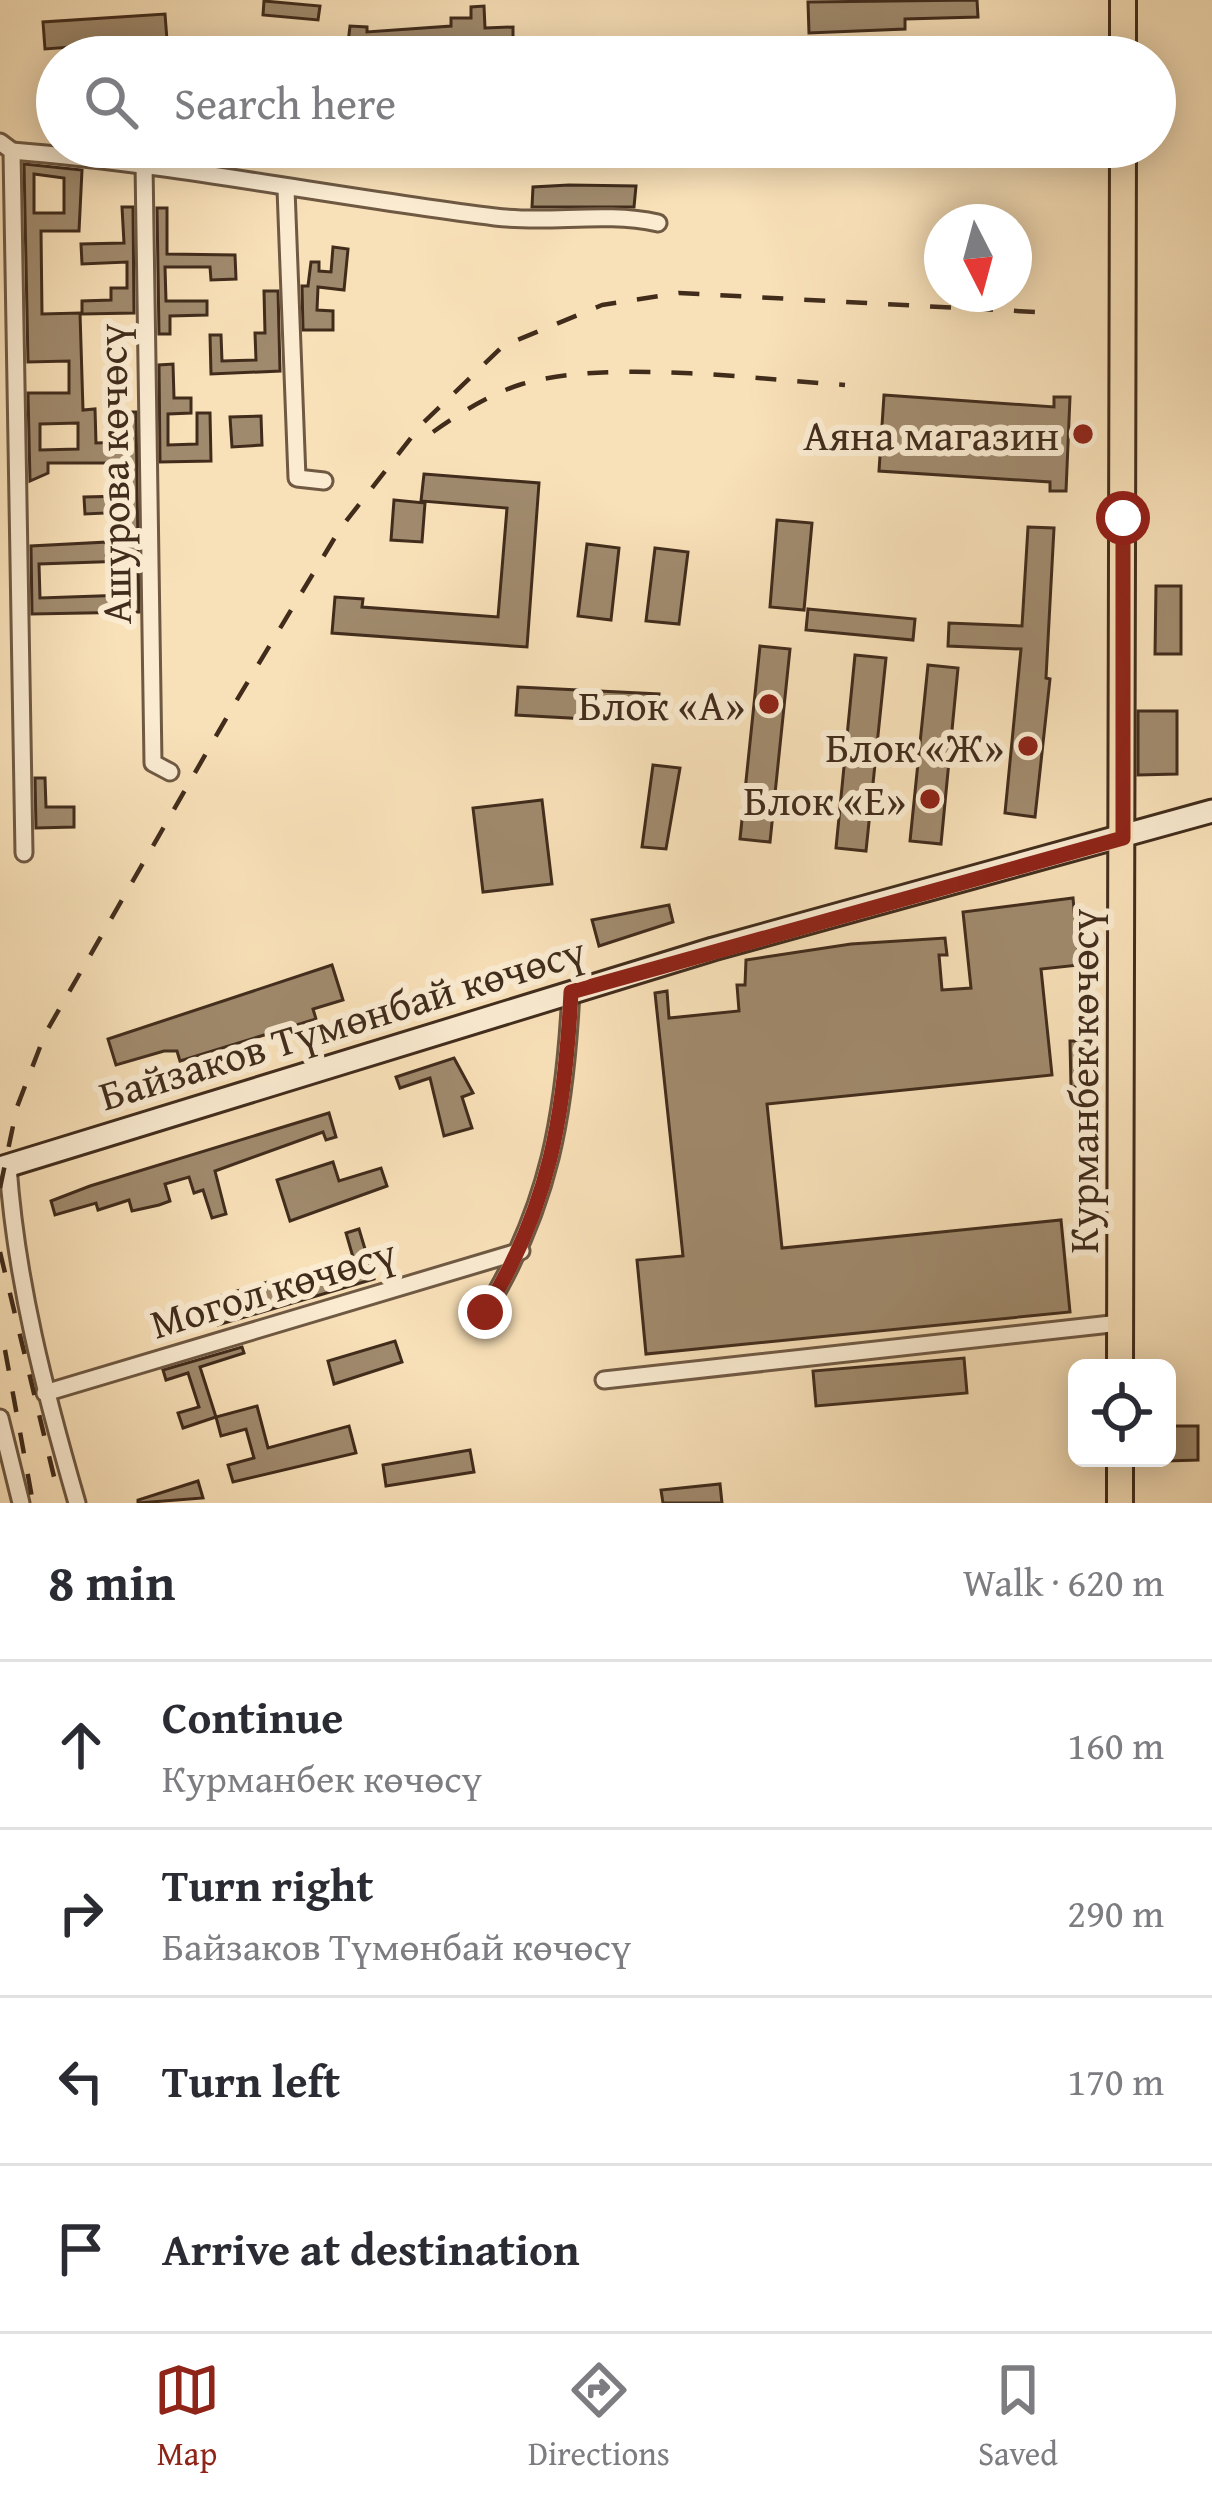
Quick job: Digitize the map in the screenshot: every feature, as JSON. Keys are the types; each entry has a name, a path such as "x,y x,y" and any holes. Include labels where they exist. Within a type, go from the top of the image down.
{"main road":[{"path":"1123,36 1124,0"},
{"name":"Курманбек көчөсү","path":"1120,1359 1123,168"},
{"name":"Байзаков Түмөнбай көчөсү","path":"4,1167 571,992 1212,811"},
{"path":"1120,1467 1120,1503"}],"street":[{"path":"24,853 6,146 36,150"},
{"name":"Ашурова көчөсү","path":"144,168 153,763 170,772"},
{"path":"166,168 286,190 534,222 619,214 658,223"},
{"path":"286,190 297,478 324,481"},
{"path":"485,1312 521,1251 548,1180 567,1076 571,992"},
{"path":"4,1167 13,1244 45,1393 77,1503"},
{"name":"Могол көчөсү","path":"45,1393 521,1251"},
{"path":"604,1380 1120,1323"},
{"path":"0,1418 21,1503"}],"building":[{"path":"977,0 978,17 905,19 905,29 809,33 808,2"},
{"path":"264,1 320,6 318,20 263,15"},
{"path":"484,6 485,28 513,27 513,36 349,36 350,26 367,27 367,32 451,26 451,18 471,18 471,7"},
{"path":"165,14 167,36 44,36 43,22"},
{"path":"24,164 82,170 79,231 41,231 42,314 80,313 83,410 95,409 96,443 129,442 129,412 136,412 139,612 32,614 31,546 126,541 126,512 85,514 84,497 126,496 125,463 48,463 48,473 30,481 28,393 69,393 69,361 28,362","holes":["34,174 64,178 64,213 34,213","78,423 78,449 40,450 40,424","127,561 127,595 40,598 39,564"]},
{"path":"636,186 634,207 532,207 533,187"},
{"path":"122,207 133,207 134,313 82,314 82,301 111,300 111,288 127,288 127,262 82,264 81,244 124,243"},
{"path":"157,208 167,208 167,254 235,255 236,279 211,280 210,267 165,267 166,301 207,301 207,315 170,316 170,334 159,334"},
{"path":"333,247 348,249 344,290 318,287 317,310 333,311 333,330 303,330 302,286 308,286 311,262 319,262 319,271 331,272"},
{"path":"264,291 278,291 280,371 211,374 210,335 221,335 222,361 256,360 255,333 265,333"},
{"path":"173,364 174,398 191,398 191,413 168,414 168,445 197,444 197,413 210,413 211,461 160,462 159,365"},
{"path":"884,395 1054,407 1054,397 1070,397 1066,491 1050,491 1050,482 879,471"},
{"path":"261,416 262,445 232,447 230,417"},
{"path":"424,474 539,483 527,647 332,633 335,597 363,599 362,607 498,617 507,508 421,501"},
{"path":"394,500 425,503 422,542 391,540"},
{"path":"777,520 812,523 804,610 770,607"},
{"path":"1028,527 1054,528 1046,678 1050,679 1035,817 1005,813 1021,649 948,646 949,623 1022,626"},
{"path":"587,544 619,548 611,620 578,616"},
{"path":"655,548 688,552 679,624 646,621"},
{"path":"1156,586 1181,586 1181,654 1155,654"},
{"path":"808,609 915,619 913,640 806,630"},
{"path":"760,646 790,649 770,842 740,839"},
{"path":"855,655 886,658 866,851 836,848"},
{"path":"928,665 958,668 941,844 910,841"},
{"path":"518,687 659,694 658,723 516,715"},
{"path":"1138,711 1177,711 1177,774 1138,775"},
{"path":"653,765 680,768 666,849 642,847"},
{"path":"35,778 45,778 46,807 74,807 74,827 36,828"},
{"path":"542,800 552,884 483,892 473,808"},
{"path":"1073,898 1079,965 1041,969 1052,1075 767,1104 782,1248 1061,1220 1070,1312 646,1354 637,1260 683,1256 655,993 667,991 669,1018 739,1011 737,985 745,985 746,960 851,944 945,938 947,955 939,955 942,990 971,988 963,912"},
{"path":"669,905 673,922 599,946 592,920"},
{"path":"332,965 343,1000 313,1009 316,1019 180,1061 177,1051 164,1051 116,1065 108,1039"},
{"path":"1070,1041 1091,1041 1092,1086 1071,1087"},
{"path":"454,1058 473,1093 462,1097 472,1128 444,1136 430,1078 400,1088 396,1077"},
{"path":"329,1113 336,1137 326,1140 323,1132 215,1171 226,1214 212,1218 203,1190 194,1193 189,1177 165,1184 170,1201 159,1205 132,1211 129,1200 98,1210 96,1203 55,1215 51,1201 90,1186"},
{"path":"333,1162 339,1181 381,1168 387,1186 290,1221 277,1180"},
{"path":"359,1229 374,1279 218,1325 210,1299 325,1265 327,1273 355,1264 346,1233"},
{"path":"395,1341 402,1362 334,1384 328,1361"},
{"path":"242,1347 244,1353 200,1367 216,1417 183,1428 178,1413 199,1407 188,1373 166,1380 163,1370"},
{"path":"964,1358 967,1393 816,1406 813,1371"},
{"path":"257,1406 268,1448 349,1426 356,1453 233,1482 228,1465 254,1458 246,1429 221,1436 216,1417"},
{"path":"1176,1426 1198,1426 1198,1460 1176,1461"},
{"path":"470,1450 474,1472 386,1486 383,1465"},
{"path":"198,1481 203,1498 138,1503 138,1500"},
{"path":"720,1484 722,1503 663,1503 661,1490"}],"railway":[{"path":"0,1188 17,1107 45,1034 235,703 340,529 421,425 503,346 602,305 679,293 1054,313"},
{"path":"433,432 498,393 557,377 682,373 845,385"},
{"path":"0,1252 56,1485"},
{"path":"5,1350 33,1503"}],"place":[{"name":"Аяна магазин","path":"1083,434"},
{"name":"Блок «А»","path":"769,704"},
{"name":"Блок «Ж»","path":"1028,746"},
{"name":"Блок «Е»","path":"930,799"}],"route":[{"path":"485,1312 521,1251 548,1180 567,1076 571,992 1123,838 1123,518"}]}
